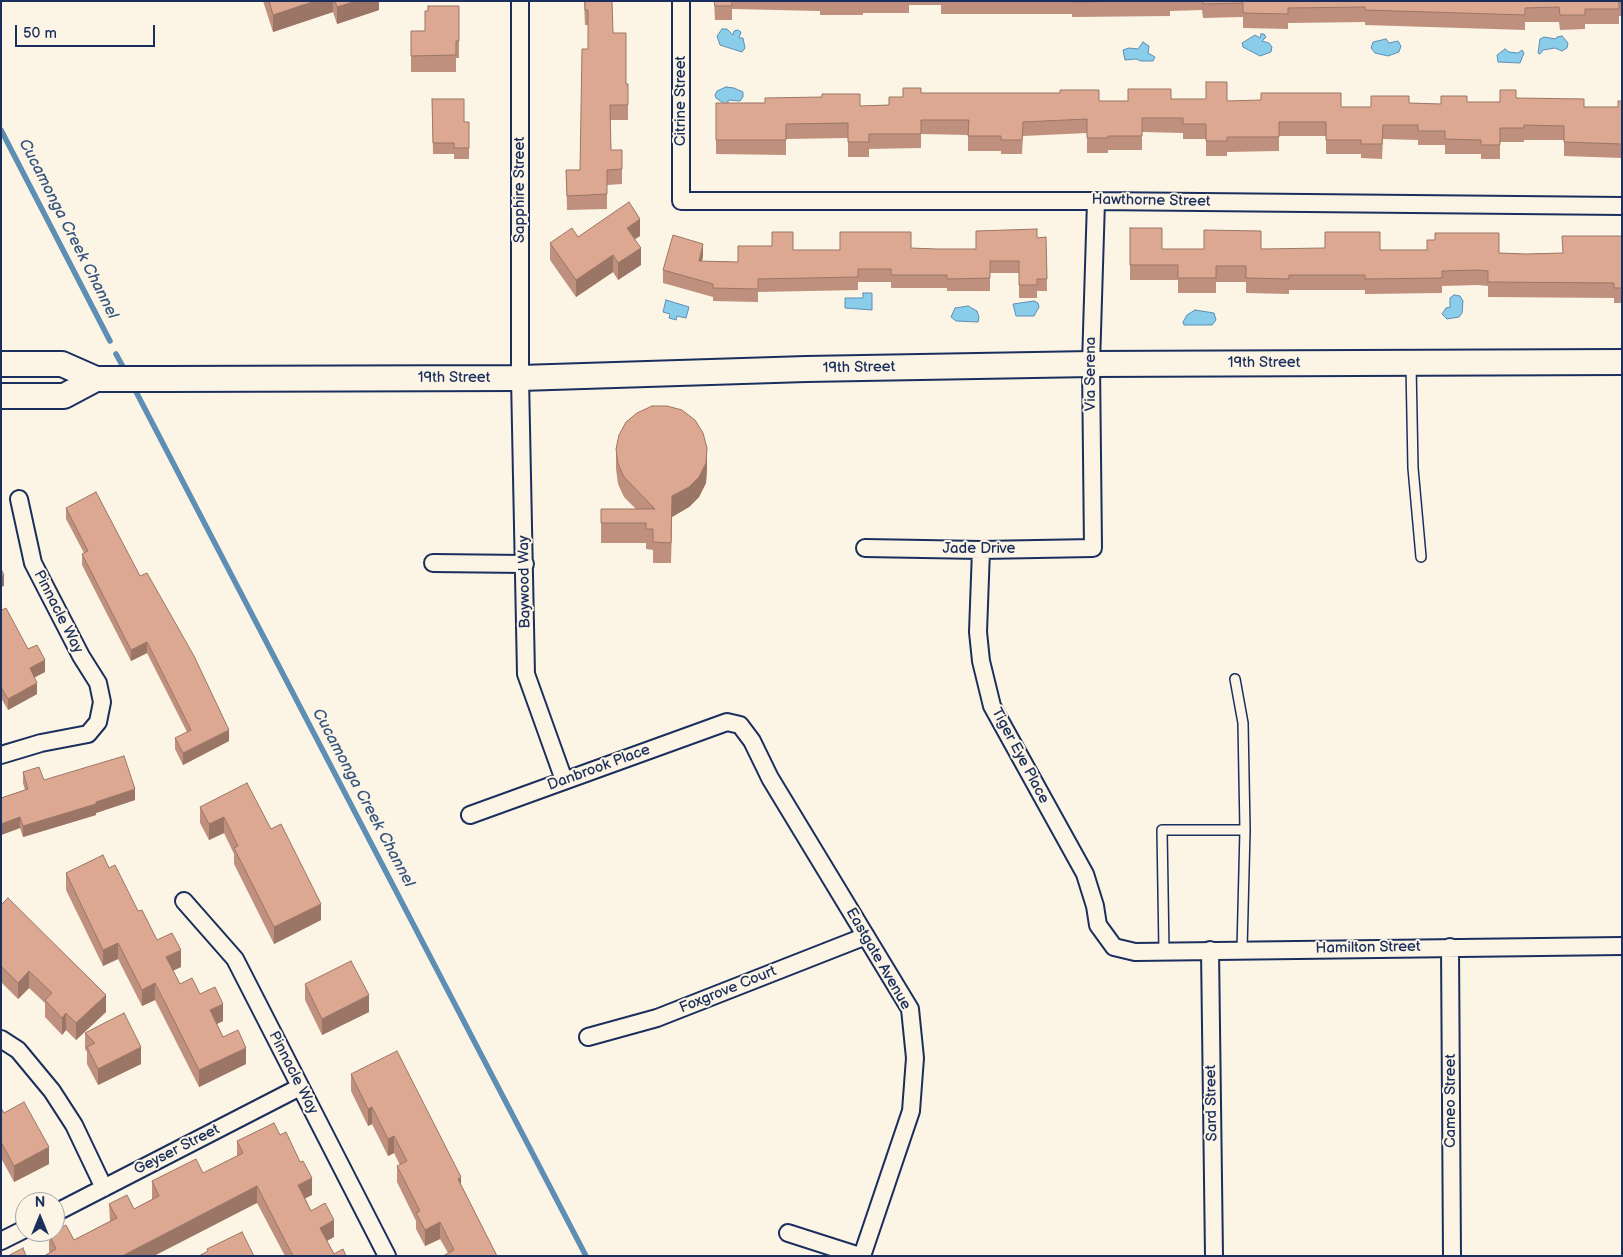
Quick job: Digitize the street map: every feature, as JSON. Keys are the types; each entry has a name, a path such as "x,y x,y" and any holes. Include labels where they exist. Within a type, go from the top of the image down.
{"main road":[{"name":"19th Street","path":"96,379 520,378 816,368 1090,364 1622,362"},
{"path":"1,364 62,364 96,379"},
{"path":"1,396 64,396 96,379"}],"street":[{"name":"Sapphire Street","path":"520,1 520,378"},
{"name":"Citrine Street","path":"681,1 681,201"},
{"name":"Hawthorne Street","path":"681,201 1096,201 1622,206"},
{"name":"Via Serena","path":"1093,548 1090,364 1096,201"},
{"name":"Baywood Way","path":"520,378 526,674 564,780"},
{"name":"Pinnacle Way","path":"1,755 42,743 88,734 98,722 102,702 98,683 80,656 34,563 19,499"},
{"name":"Jade Drive","path":"865,548 981,550 1093,548"},
{"name":"Tiger Eye Place","path":"981,550 978,632 981,661 992,706 1085,874 1095,906 1098,925 1114,947"},
{"path":"433,563 525,564"},
{"name":"Danbrook Place","path":"470,815 727,722"},
{"name":"Eastgate Avenue","path":"727,722 740,725 752,741 770,778 910,1009 915,1058 911,1111 861,1256"},
{"name":"Pinnacle Way","path":"184,901 235,960 387,1256"},
{"name":"Foxgrove Court","path":"588,1037 657,1018 866,936"},
{"name":"Hamilton Street","path":"1114,947 1124,951 1164,951 1622,946"},
{"name":"Cameo Street","path":"1450,947 1452,1256"},
{"name":"Sard Street","path":"1210,950 1214,1256"},
{"path":"1,1039 23,1056 52,1091 74,1125 104,1188"},
{"name":"Geyser Street","path":"65,1208 300,1087"},
{"path":"788,1233 861,1256"},
{"path":"1,1241 15,1234"}],"lane":[{"path":"1411,363 1413,468 1421,557"},
{"path":"1235,679 1243,723 1245,830 1242,950"},
{"path":"1164,951 1162,830 1245,830"}],"water":[{"path":"722,29 727,29 733,35 734,31 738,30 741,32 739,38 743,38 745,48 742,52 720,45 717,36"},
{"path":"1261,34 1264,34 1266,37 1262,41 1269,43 1272,47 1271,52 1260,56 1243,47 1242,43 1255,35 1260,38"},
{"path":"1562,36 1568,43 1567,48 1562,51 1555,48 1543,50 1540,54 1538,53 1540,39 1544,37 1556,39"},
{"path":"1386,39 1389,43 1398,41 1401,46 1399,52 1388,56 1375,53 1371,48 1373,42"},
{"path":"1143,42 1149,46 1148,53 1155,57 1153,61 1125,60 1123,50 1129,48 1138,49"},
{"path":"1505,49 1509,52 1518,53 1522,50 1524,53 1520,63 1498,62 1497,55"},
{"path":"726,87 743,92 743,97 740,101 728,100 728,103 725,104 716,98 717,91"},
{"path":"863,293 872,293 872,310 845,308 845,298 863,298"},
{"path":"1454,295 1460,296 1463,301 1462,313 1459,317 1447,319 1442,314 1446,308 1450,307 1450,298"},
{"path":"666,300 689,307 686,318 677,316 676,320 669,318 670,314 663,312"},
{"path":"1034,301 1038,303 1039,307 1034,316 1016,316 1013,304"},
{"path":"968,306 977,311 978,322 956,321 951,317 955,308"},
{"path":"1195,310 1214,313 1216,320 1212,325 1184,325 1183,322 1187,315"}],"building":[{"path":"269,1 315,1 273,15"},
{"path":"335,1 356,1 337,7"},
{"path":"585,1 612,1 613,33 626,33 628,105 610,105 611,150 622,150 622,169 607,170 607,194 567,196 566,170 580,170 582,49 588,49 588,10 585,10"},
{"path":"714,1 732,1 732,6 715,6"},
{"path":"1072,1 1153,1 1072,2"},
{"path":"1203,1 1619,1 1619,9 1585,9 1585,15 1560,15 1559,7 1525,8 1525,15 1365,10 1365,7 1288,8 1288,14 1243,13 1243,3 1203,4"},
{"path":"428,6 459,6 459,41 456,41 456,55 411,56 411,31 425,31 425,11 428,11"},
{"path":"1206,82 1227,82 1227,101 1261,100 1261,93 1341,93 1341,107 1371,107 1371,96 1409,96 1409,103 1441,104 1441,96 1467,96 1467,102 1500,102 1500,90 1516,90 1516,98 1584,99 1584,107 1618,107 1618,101 1622,101 1622,144 1564,142 1564,126 1524,125 1524,128 1500,128 1500,145 1481,145 1481,140 1445,139 1445,131 1418,131 1418,125 1383,125 1382,144 1361,144 1361,140 1326,140 1326,122 1279,122 1279,137 1227,137 1227,141 1206,141 1206,124 1183,124 1183,118 1142,118 1142,136 1108,136 1108,138 1087,138 1087,119 1023,122 1022,140 1001,140 1001,136 968,136 969,120 921,120 921,134 869,134 869,142 848,142 848,123 786,124 786,140 716,140 716,103 765,103 765,98 822,97 822,94 860,94 860,106 889,105 889,97 903,97 903,88 921,88 921,93 1060,93 1060,90 1099,90 1099,101 1128,101 1128,89 1171,89 1171,99 1206,99"},
{"path":"432,99 464,99 464,122 469,122 469,148 454,148 454,143 433,143"},
{"path":"629,202 640,219 627,228 641,248 618,263 613,255 576,280 550,243 572,228 578,237"},
{"path":"1130,228 1162,228 1162,249 1204,249 1204,230 1261,231 1261,249 1325,248 1325,232 1380,232 1380,250 1427,250 1427,240 1435,240 1435,233 1499,233 1499,253 1526,254 1563,253 1562,236 1622,236 1622,288 1614,288 1614,283 1488,282 1488,271 1478,270 1442,271 1442,278 1365,279 1365,275 1289,275 1289,279 1246,278 1246,266 1216,266 1216,278 1178,278 1178,265 1130,265"},
{"path":"1037,229 1037,238 1046,237 1047,279 1037,279 1037,285 1019,285 1019,261 990,261 990,278 947,279 947,275 891,275 891,269 858,269 858,277 758,279 758,289 713,288 713,284 663,270 673,235 703,244 699,261 738,262 738,246 772,246 772,232 793,232 793,250 840,250 840,232 911,232 911,248 976,249 976,231"},
{"path":"652,406 667,406 682,410 695,420 703,433 707,448 706,463 699,477 689,487 672,496 671,543 653,542 653,529 646,529 646,523 601,523 601,509 655,509 624,477 618,464 616,449 619,435 626,422 637,413"},
{"path":"96,492 140,576 147,573 194,656 229,730 183,753 175,738 191,730 147,642 131,650 82,554 88,551 66,508"},
{"path":"1,608 2,610 6,608 28,649 37,645 45,660 30,668 37,683 8,699 1,687"},
{"path":"124,756 135,789 96,802 96,804 23,826 20,817 1,824 1,798 28,789 23,772 39,767 44,780"},
{"path":"247,783 271,829 281,824 321,904 274,927 234,848 238,846 224,817 209,824 200,807"},
{"path":"103,855 109,868 115,865 138,911 142,910 157,940 172,933 181,950 166,957 180,984 192,978 200,994 215,987 223,1004 210,1010 223,1037 238,1030 246,1048 199,1070 155,983 142,990 118,943 103,950 66,873"},
{"path":"8,898 106,995 76,1023 66,1013 62,1018 45,1000 52,993 29,971 18,983 1,966 1,905"},
{"path":"351,961 369,995 322,1019 305,984"},
{"path":"124,1013 141,1047 98,1069 87,1047 95,1043 85,1033"},
{"path":"397,1051 461,1177 458,1179 497,1256 443,1256 454,1250 440,1222 425,1230 416,1213 420,1211 397,1166 407,1161 394,1136 388,1139 372,1107 368,1109 351,1074"},
{"path":"24,1102 49,1147 14,1166 1,1142 1,1108 4,1113"},
{"path":"274,1123 280,1135 286,1132 300,1162 303,1161 312,1178 298,1185 311,1211 325,1203 334,1220 320,1228 334,1254 343,1249 346,1256 293,1256 257,1186 122,1256 44,1256 56,1249 53,1242 65,1242 65,1226 74,1240 117,1218 109,1204 127,1195 134,1209 159,1196 152,1181 196,1159 203,1173 243,1153 237,1141"},
{"path":"242,1232 254,1256 199,1256 208,1251 207,1249"},
{"path":"23,1248 26,1256 8,1256"}],"waterway":[{"name":"Cucamonga Creek Channel","path":"1,130 110,341"},
{"name":"Cucamonga Creek Channel","path":"116,354 127,374"},
{"name":"Cucamonga Creek Channel","path":"132,384 586,1256"}]}
